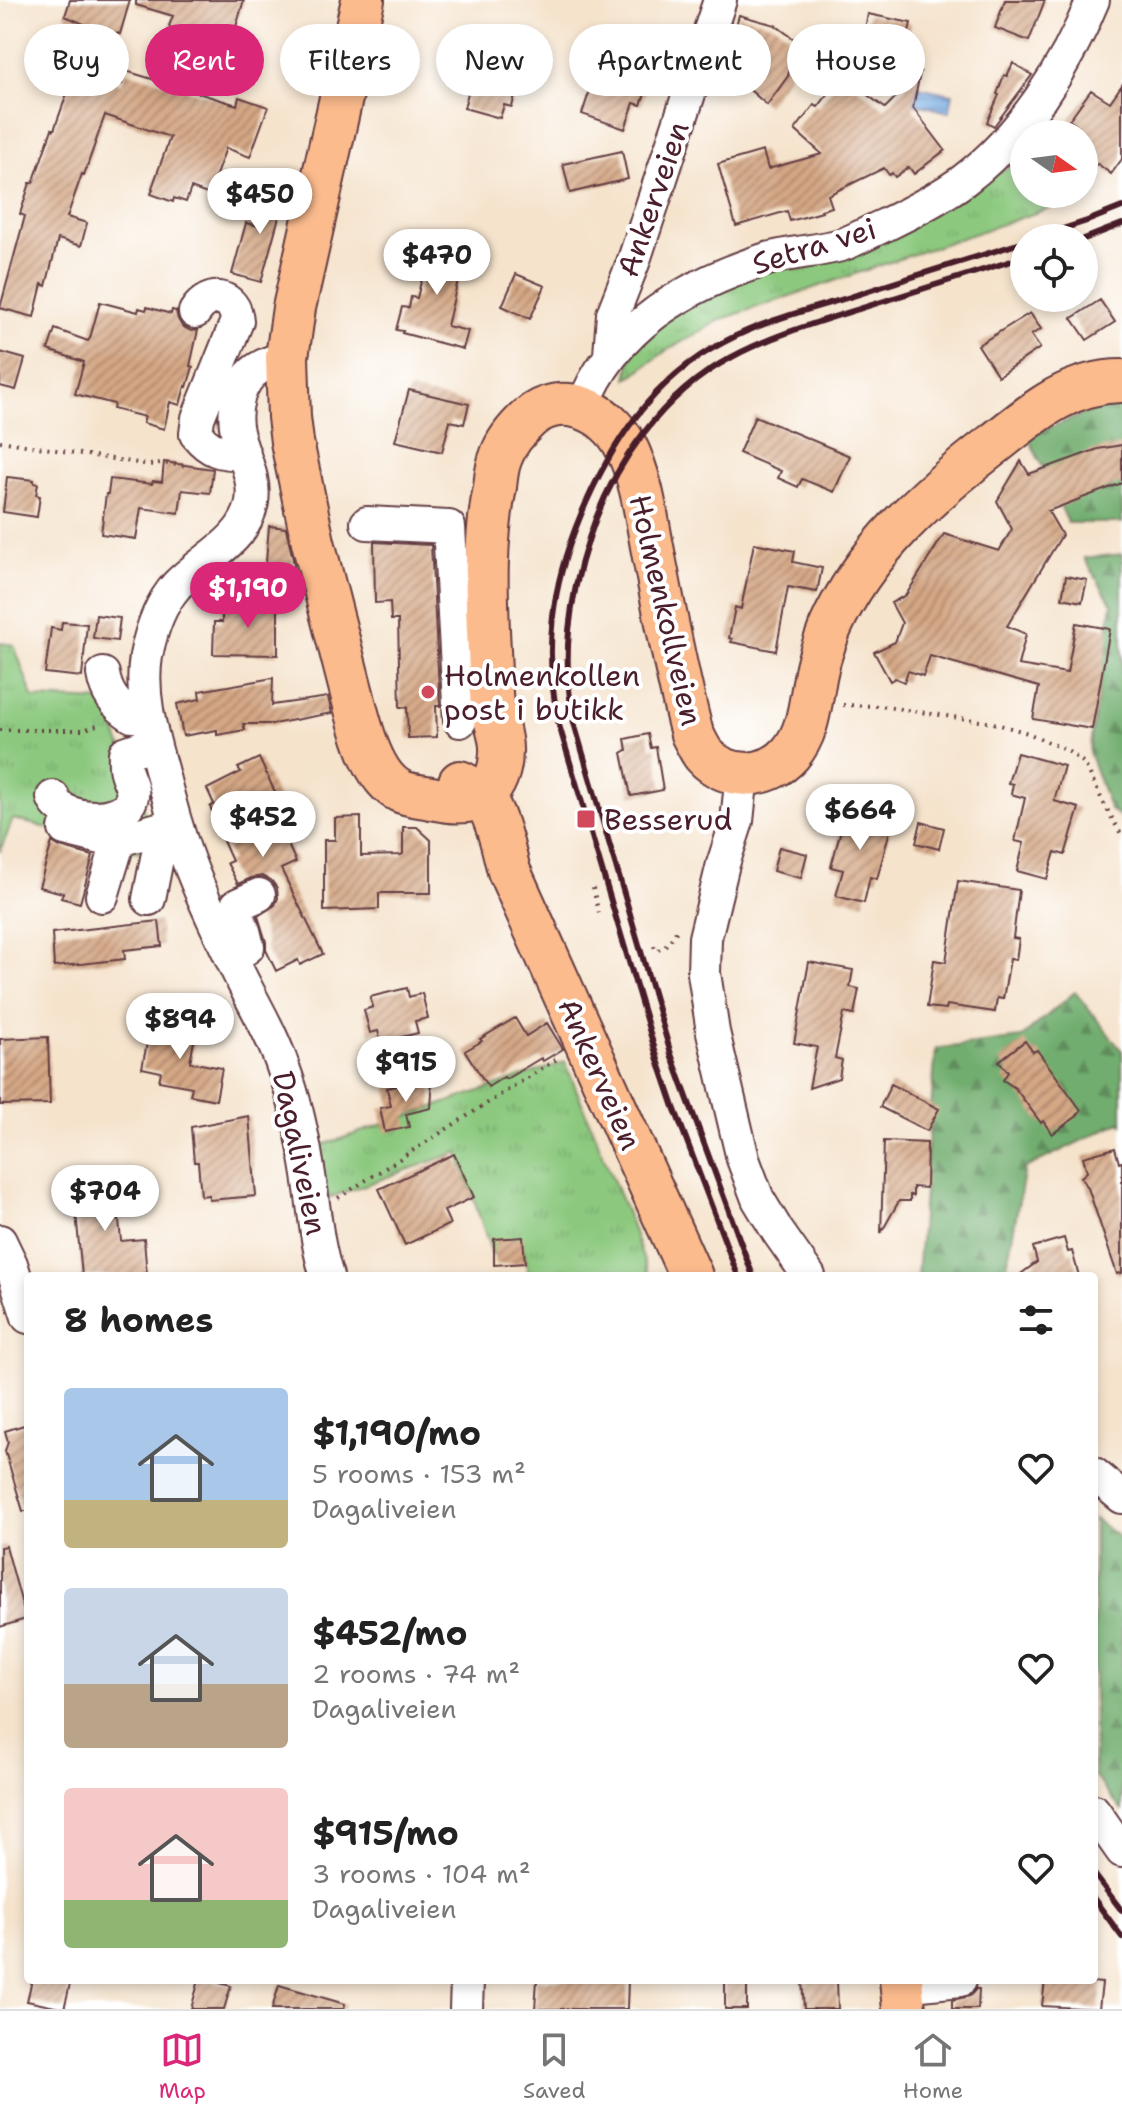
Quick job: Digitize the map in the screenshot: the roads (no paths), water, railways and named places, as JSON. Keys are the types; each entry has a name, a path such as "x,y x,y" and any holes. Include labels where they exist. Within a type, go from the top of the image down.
{"main road":[{"path":"363,0 296,296 287,357 289,417 313,542 361,724 375,763 388,782 405,793 456,794 478,746 472,648 485,589 490,512 500,457 512,435 531,416 559,406 583,406"},
{"path":"742,774 759,773 777,765 796,746 806,723 817,669 832,625 879,549 919,505 1050,402 1092,384 1122,381"},
{"name":"Holmenkollveien","path":"583,406 602,416 615,428 631,459 644,506 692,734 707,758 723,768 742,774"},
{"name":"Ankerveien","path":"456,794 483,848 509,871 689,1272"}],"street":[{"name":"Ankerveien","path":"610,355 613,314 633,263 720,0"},
{"name":"Setra vei","path":"583,406 592,382 610,355 648,317 694,288 766,259 843,244 909,214 964,180 1032,112 1073,46 1093,0"},
{"path":"195,312 208,299 226,299 237,314 237,321 198,418 196,434 205,445 222,453 244,454"},
{"name":"Dagaliveien","path":"287,357 256,369 247,378 238,396 236,430 252,480 253,493 247,520 232,539 195,568 164,603 150,637 144,682 170,826 275,1044 292,1093 326,1272"},
{"path":"367,523 449,527 472,648"},
{"path":"53,797 55,804 65,811 84,816 122,811 130,804 133,791 124,769 125,753 150,728 111,698 103,674"},
{"path":"742,774 737,821 705,938 704,973 713,1032 743,1159 758,1199 806,1272"},
{"path":"65,829 119,840 170,826"},
{"path":"149,899 170,826"},
{"path":"102,896 119,840"},
{"path":"231,958 248,947 235,911 237,905 259,895"},
{"path":"0,1241 24,1304"},
{"path":"1098,1477 1122,1497"},
{"path":"1098,1817 1122,1851"},
{"path":"466,2009 467,1984"},
{"path":"902,1992 941,1984"}],"water":[{"path":"925,89 953,94 949,112 913,103 915,96 925,96"}],"railway":[{"path":"1078,224 1122,207"},
{"path":"1098,233 1122,224"},
{"path":"736,1272 658,1060 559,725 551,671 551,645 562,569 592,490 620,439 655,394 699,357 724,342 770,322 1010,246"},
{"path":"752,1272 671,1054 574,723 568,652 576,584 599,510 626,458 662,411 707,372 763,342 1010,261"},
{"path":"1098,1879 1122,1911"},
{"path":"1098,1904 1122,1937"}],"place":[{"name":"Holmenkollen post i butikk","path":"428,692"},
{"name":"Besserud","path":"586,819"}]}
